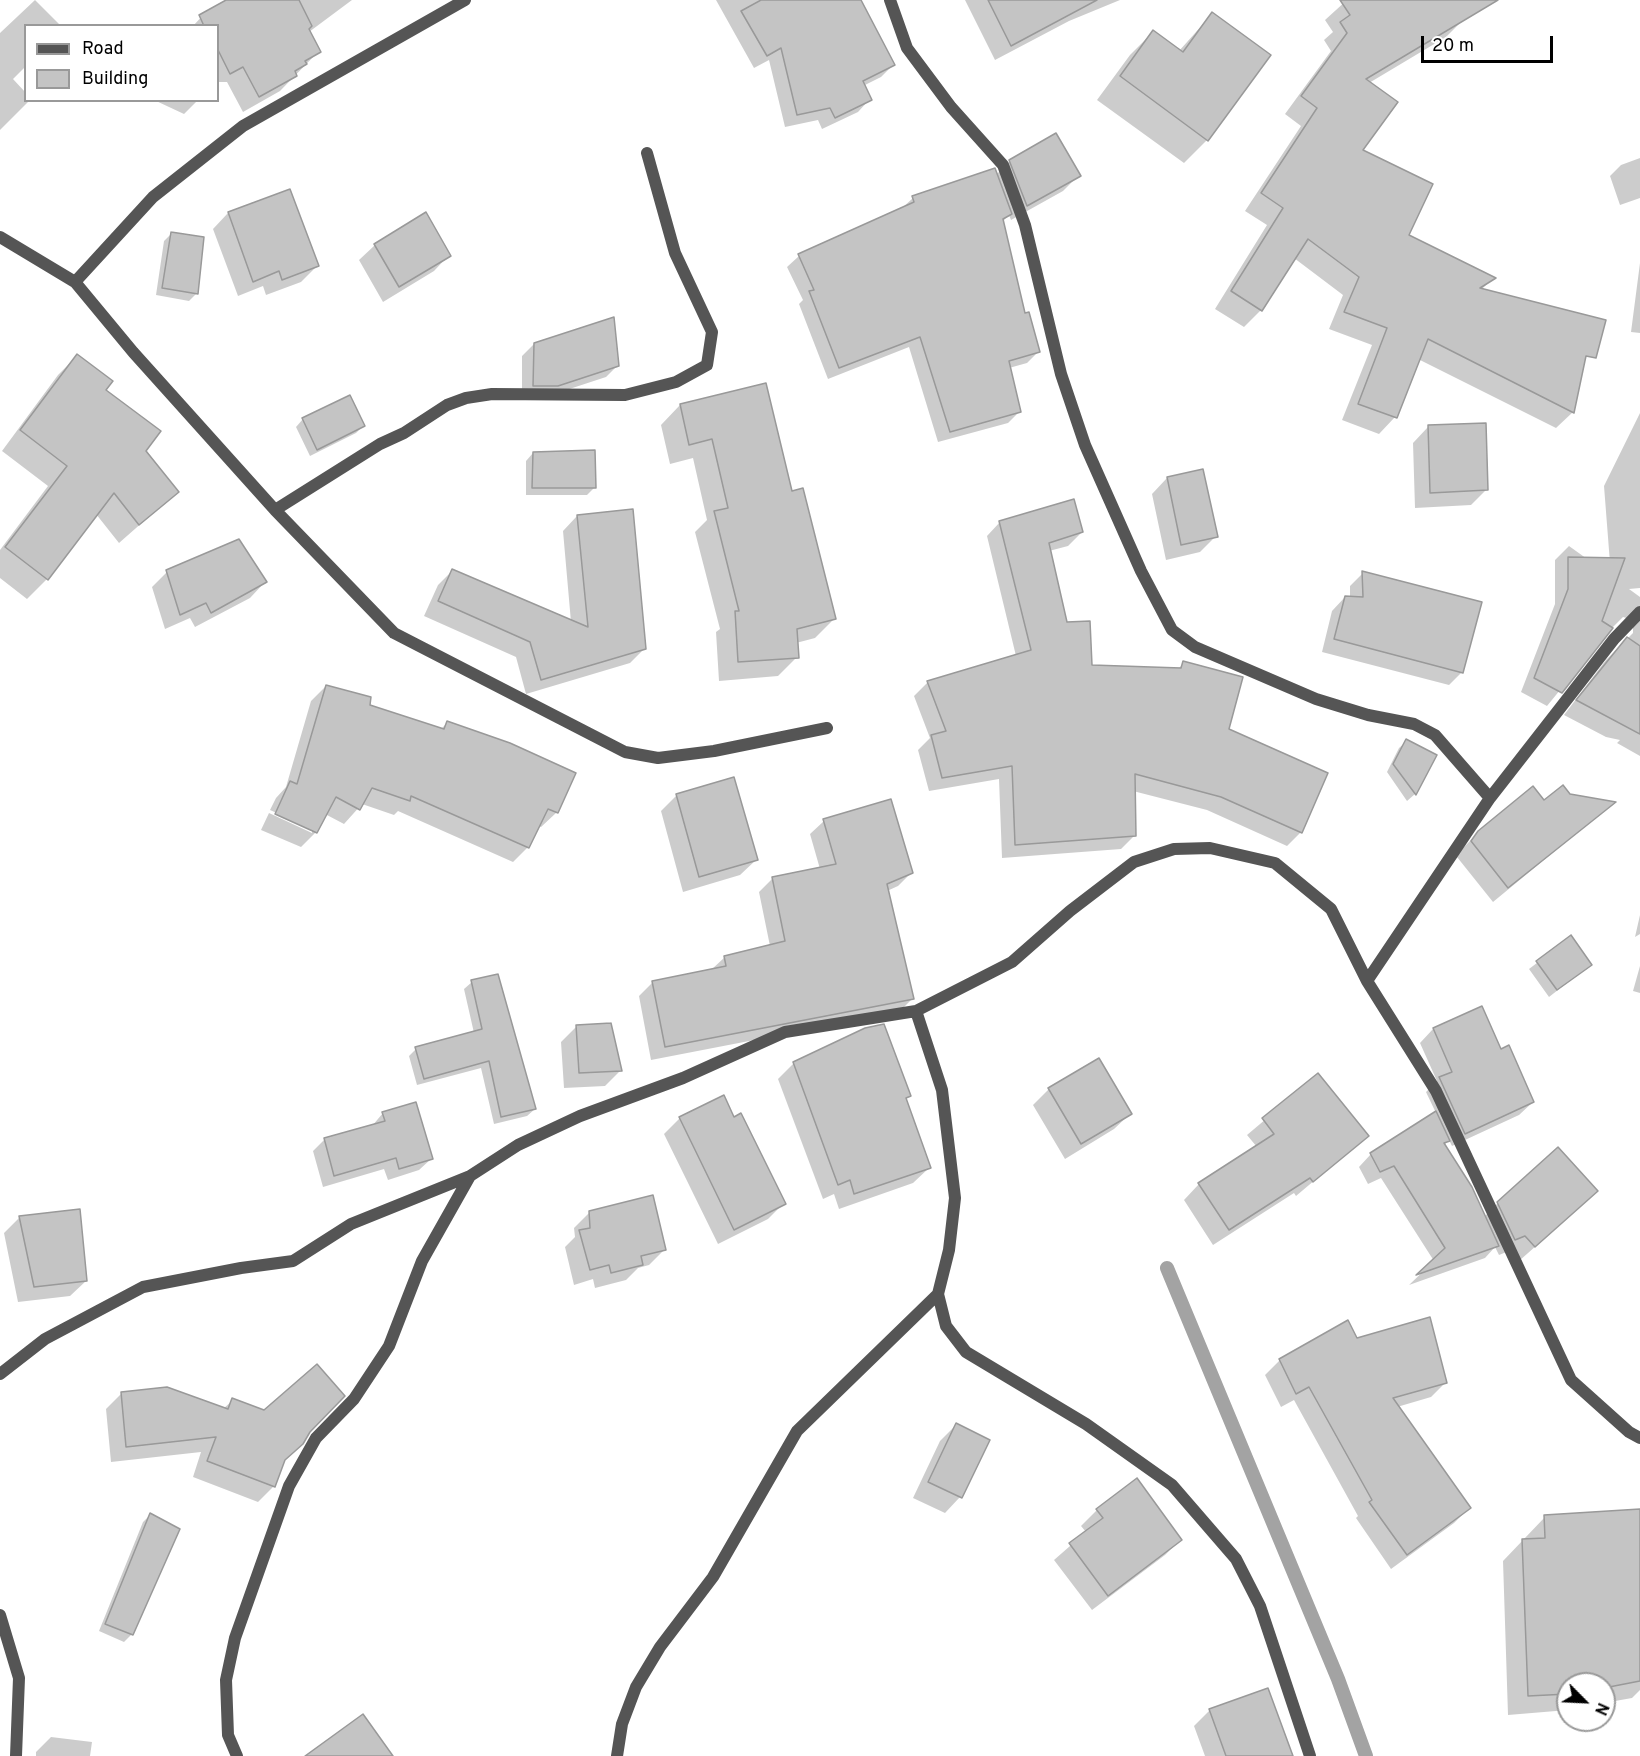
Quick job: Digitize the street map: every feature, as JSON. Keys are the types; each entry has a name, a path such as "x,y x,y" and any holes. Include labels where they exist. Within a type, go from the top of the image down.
{"street":[{"path":"75,282 153,197 243,126 465,0"},
{"path":"890,0 907,48 951,107 1004,165 1025,225 1061,374 1085,445 1141,571 1172,630 1195,647 1316,699 1368,715 1414,724 1435,735 1490,798"},
{"path":"275,510 380,444 447,405 466,398 492,394 625,395 676,382 707,365 712,332 675,254 647,153"},
{"path":"0,237 75,282 133,352 275,510 394,633 625,752 657,758 714,751 827,728"},
{"path":"1368,981 1490,798 1614,639 1640,612"},
{"path":"0,1374 45,1339 143,1287 240,1268 293,1261 351,1224 470,1176 518,1145 570,1120 683,1078 785,1032 916,1011 1012,962 1070,911 1134,862 1174,849 1210,848 1275,863 1331,909 1368,981 1436,1091 1570,1380 1629,1432 1640,1438"},
{"path":"916,1011 942,1090 955,1198 948,1250 938,1294 946,1326 966,1352 1086,1424 1172,1485 1236,1559 1260,1606 1310,1756"},
{"path":"237,1756 228,1735 226,1680 236,1638 289,1486 316,1438 354,1399 389,1346 422,1261 470,1176"},
{"path":"617,1756 622,1724 636,1687 660,1647 713,1577 797,1431 938,1294"},
{"path":"0,1615 19,1678 16,1756"}],"building":[{"path":"226,0 299,0 312,26 309,29 321,52 305,61 307,64 295,71 297,76 259,97 243,67 230,74 219,52 219,24 203,24 199,15"},
{"path":"761,0 861,0 895,65 863,81 872,100 835,118 830,108 797,115 781,48 767,56 741,11"},
{"path":"988,0 1097,0 1011,46"},
{"path":"1340,0 1498,0 1366,79 1398,102 1363,150 1433,184 1409,235 1496,278 1480,288 1606,320 1596,358 1586,356 1574,413 1428,339 1397,418 1358,404 1387,328 1344,312 1359,277 1308,239 1262,311 1231,291 1283,208 1261,193 1317,108 1301,96 1347,33 1340,22 1350,15"},
{"path":"1212,12 1271,55 1208,141 1120,76 1153,30 1183,52"},
{"path":"1056,133 1081,176 1027,206 1009,160"},
{"path":"995,168 1012,214 1003,219 1025,313 1029,312 1040,352 1009,361 1021,412 950,432 920,337 839,368 809,291 814,290 798,254 914,202 912,196"},
{"path":"290,189 319,266 282,280 279,271 253,282 228,212"},
{"path":"426,212 451,256 399,287 374,244"},
{"path":"171,232 204,237 198,294 162,288"},
{"path":"614,317 619,366 558,386 533,386 534,343"},
{"path":"77,354 113,381 106,390 161,431 146,451 179,492 139,525 114,493 48,580 5,547 67,466 20,430"},
{"path":"766,383 792,491 803,488 836,619 797,629 799,658 738,662 735,611 739,611 714,511 728,508 712,439 689,445 680,404"},
{"path":"350,395 365,426 317,450 302,418"},
{"path":"1486,423 1488,490 1430,493 1428,425"},
{"path":"595,450 596,488 532,488 533,452"},
{"path":"1203,469 1218,537 1181,545 1167,477"},
{"path":"1074,499 1083,532 1049,543 1067,622 1090,621 1092,665 1181,668 1183,661 1243,677 1229,729 1328,773 1302,833 1221,797 1135,774 1136,836 1015,845 1012,766 942,778 931,735 946,731 927,681 1031,650 999,521"},
{"path":"633,509 646,649 541,680 530,642 438,601 452,569 588,627 577,515"},
{"path":"239,539 267,582 211,613 206,603 180,615 166,570"},
{"path":"1568,557 1625,558 1602,621 1613,628 1562,693 1534,678 1568,589"},
{"path":"1362,571 1482,602 1463,673 1334,639 1345,596 1363,597"},
{"path":"1627,637 1640,646 1640,734 1576,700"},
{"path":"326,685 371,697 370,705 444,729 447,721 510,743 576,773 558,813 548,809 529,848 411,796 410,801 372,788 360,810 336,797 317,833 275,814 290,781 297,784"},
{"path":"1406,739 1437,755 1416,795 1393,764"},
{"path":"734,777 758,860 699,877 676,794"},
{"path":"1563,785 1570,794 1616,802 1508,888 1471,841 1478,831 1533,786 1544,800"},
{"path":"891,799 913,873 887,884 914,999 665,1047 652,981 726,966 724,956 785,941 772,877 836,864 823,819"},
{"path":"1571,935 1592,965 1557,990 1536,961"},
{"path":"498,974 536,1109 501,1117 489,1061 424,1079 415,1047 482,1029 471,980"},
{"path":"1482,1006 1501,1049 1509,1045 1534,1102 1465,1134 1439,1077 1452,1072 1433,1028"},
{"path":"611,1023 622,1071 579,1073 576,1025"},
{"path":"884,1024 911,1096 906,1098 931,1168 854,1194 850,1180 838,1185 793,1062 865,1028"},
{"path":"1099,1058 1132,1114 1081,1144 1048,1088"},
{"path":"1318,1073 1369,1136 1313,1182 1310,1178 1229,1230 1198,1183 1274,1134 1262,1118"},
{"path":"724,1095 734,1117 741,1113 786,1204 734,1230 679,1117"},
{"path":"416,1102 433,1159 399,1169 396,1158 334,1176 324,1138 385,1121 382,1112"},
{"path":"1436,1111 1450,1141 1444,1143 1472,1187 1499,1246 1416,1275 1445,1248 1394,1166 1380,1172 1370,1153"},
{"path":"1558,1147 1598,1191 1535,1247 1525,1236 1515,1240 1497,1202"},
{"path":"653,1195 666,1250 641,1256 643,1265 611,1273 609,1265 590,1270 579,1230 590,1228 589,1211"},
{"path":"80,1209 87,1281 34,1287 19,1216"},
{"path":"1430,1317 1447,1383 1393,1398 1471,1508 1407,1555 1369,1502 1372,1500 1309,1387 1296,1394 1279,1359 1348,1320 1357,1338"},
{"path":"317,1364 345,1396 310,1432 303,1444 285,1460 275,1487 207,1461 216,1437 126,1447 121,1392 167,1387 228,1409 232,1398 264,1410"},
{"path":"956,1423 990,1440 962,1498 928,1482"},
{"path":"1137,1478 1182,1540 1108,1596 1069,1543 1103,1518 1096,1509"},
{"path":"1640,1509 1640,1681 1616,1686 1616,1672 1556,1672 1556,1695 1528,1696 1522,1539 1545,1538 1544,1515"},
{"path":"150,1513 180,1529 133,1635 105,1624"},
{"path":"1268,1688 1293,1756 1226,1756 1209,1709"},
{"path":"363,1714 393,1756 305,1756"}],"waterway":[{"path":"1167,1268 1338,1679 1366,1756"}]}
